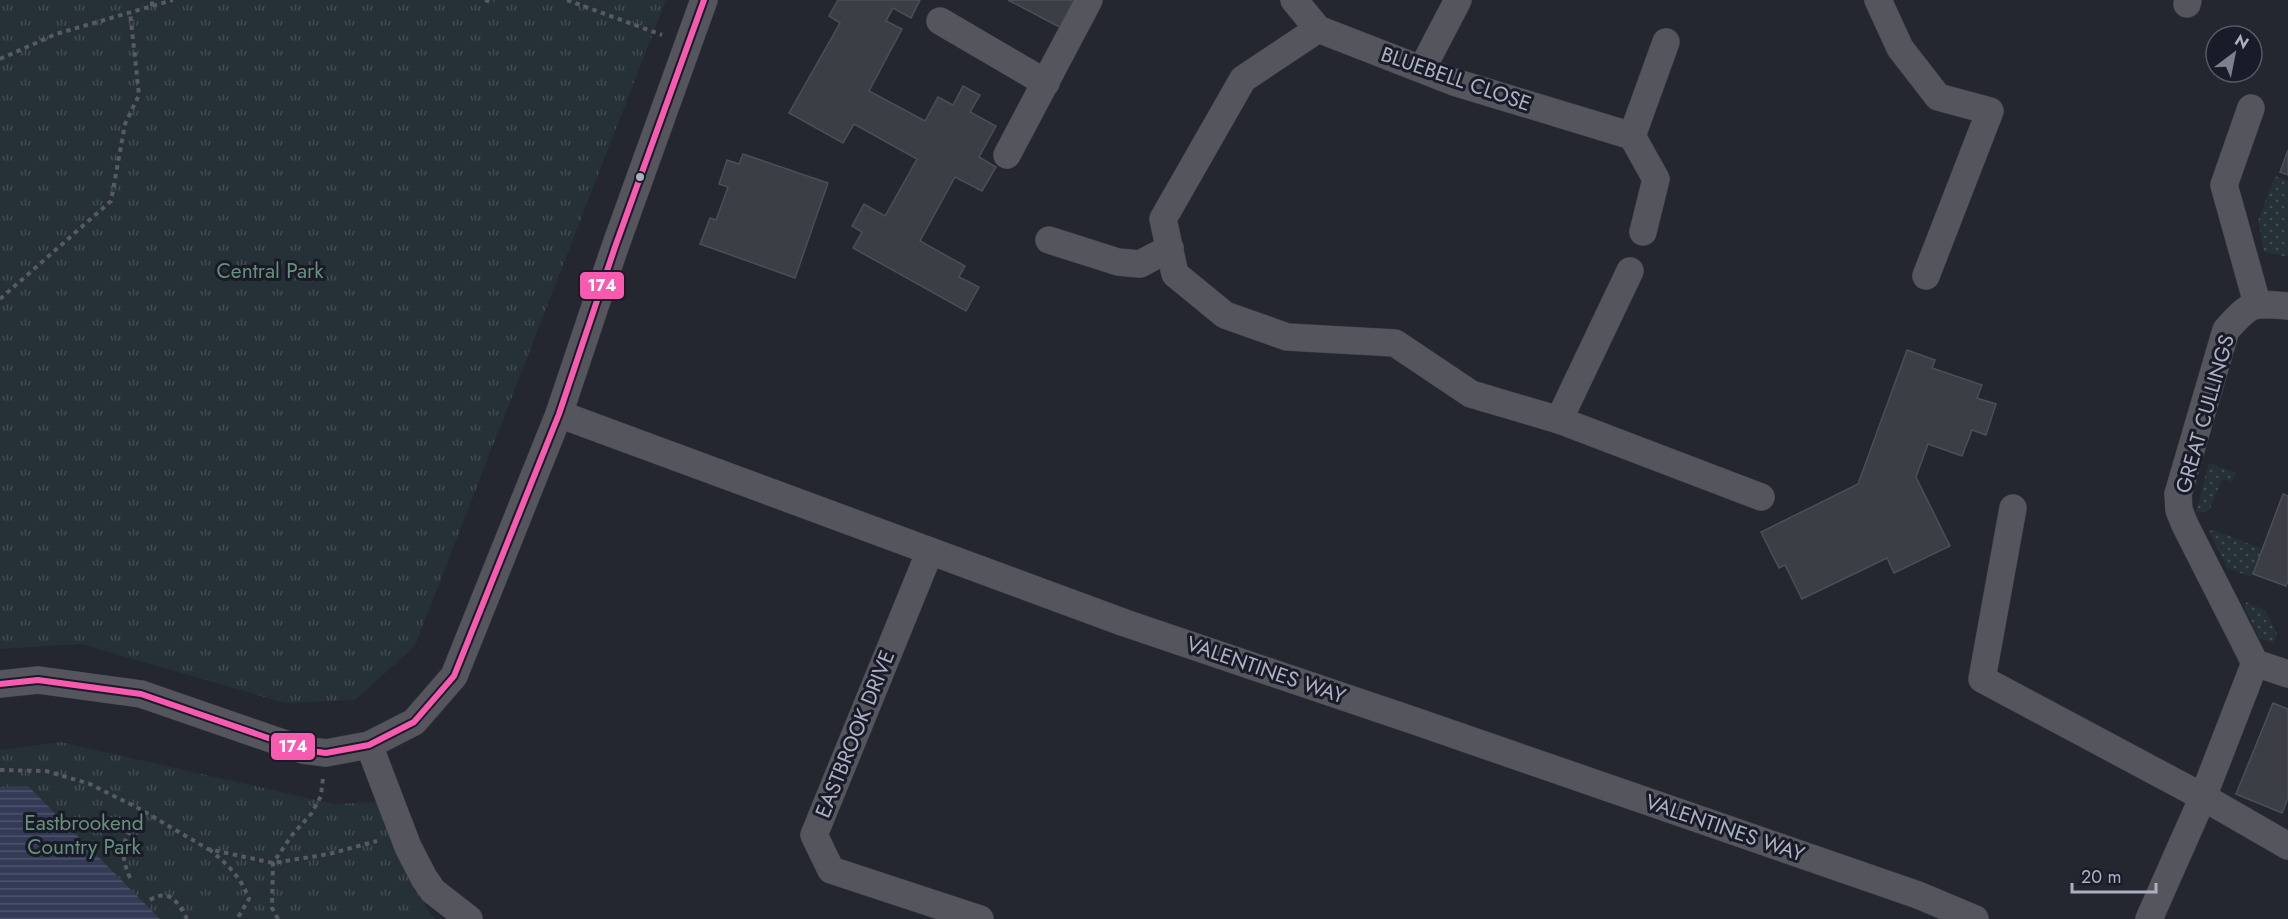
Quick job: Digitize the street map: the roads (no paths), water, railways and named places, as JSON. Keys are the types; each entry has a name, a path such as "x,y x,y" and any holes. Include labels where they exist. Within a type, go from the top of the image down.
{"street":[{"path":"0,684 38,680 141,694 303,750 326,753 369,745 414,722 454,676 559,414 619,236 704,0"},
{"path":"1007,155 1089,0"},
{"name":"BLUEBELL CLOSE","path":"1294,0 1318,29 1454,81 1632,136"},
{"path":"1422,69 1458,0"},
{"path":"1878,0 1900,48 1938,97 1990,111 1926,276"},
{"path":"940,21 1046,83"},
{"path":"1318,29 1243,79 1163,219 1175,274 1225,315 1287,337 1395,343 1471,394 1559,420 1761,497"},
{"path":"1643,232 1656,179 1632,136 1666,42"},
{"path":"2251,108 2224,185 2257,303 2288,306"},
{"path":"1049,240 1118,262 1140,264 1170,248"},
{"path":"1559,420 1630,271"},
{"name":"GREAT CULLINGS","path":"2255,663 2185,525 2179,510 2178,494 2226,330 2240,315 2257,303"},
{"name":"VALENTINES WAY","path":"559,414 1125,623 1918,895 1975,919"},
{"path":"2013,508 1982,679 2202,797 2286,838"},
{"name":"EASTBROOK DRIVE","path":"930,551 814,835 831,870 980,919"},
{"path":"2150,919 2202,797 2255,663 2288,674"},
{"path":"369,745 408,847 423,878 433,891 469,919"}],"water":[{"path":"28,786 160,919 0,919 0,787"}],"park label":[{"name":"Central Park","path":"270,271"},
{"name":"Eastbrookend Country Park","path":"84,835"}]}
